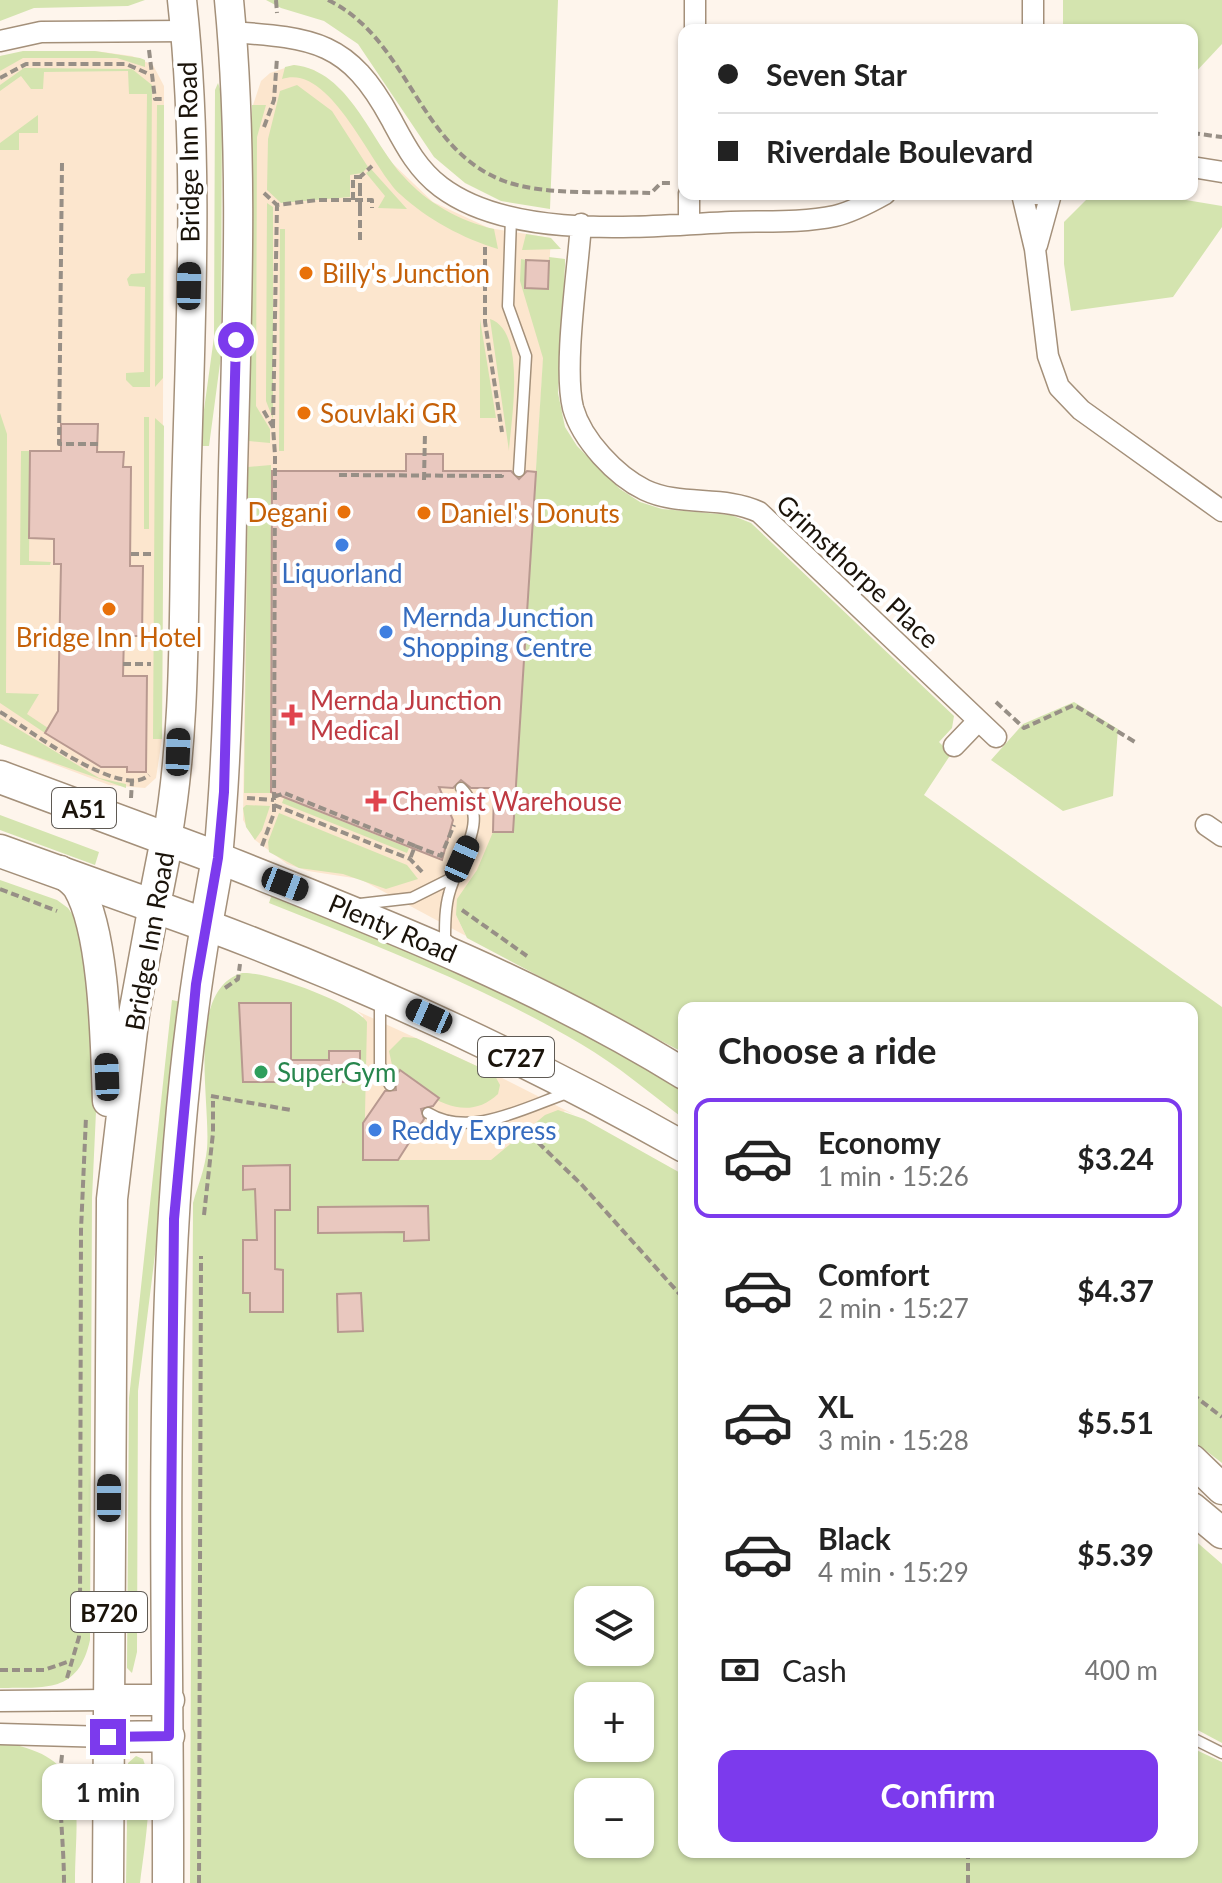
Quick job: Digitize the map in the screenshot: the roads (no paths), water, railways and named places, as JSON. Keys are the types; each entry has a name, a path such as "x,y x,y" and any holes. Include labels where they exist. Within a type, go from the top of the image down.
{"highway":[{"name":"Plenty Road","path":"0,777 218,858"},
{"name":"Bridge Inn Road","path":"154,905 167,839"},
{"name":"A51","path":"0,851 206,925"},
{"name":"Bridge Inn Road","path":"206,925 218,858"}],"main road":[{"name":"Bridge Inn Road","path":"167,839 178,752 188,404 191,109 182,0"},
{"name":"Bridge Inn Road","path":"218,858 225,770 236,370 238,99 229,0"},
{"path":"186,31 232,32"},
{"name":"Plenty Road","path":"218,858 465,958 678,1071"},
{"path":"60,871 72,879 82,897 95,952 106,1046 112,1199"},
{"name":"Bridge Inn Road","path":"108,1883 112,1199 134,1014 154,905"},
{"name":"Bridge Inn Road","path":"168,1883 172,1250 203,1094 206,925"},
{"name":"C727","path":"206,925 380,994 579,1089 678,1144"},
{"path":"1198,1466 1222,1489"},
{"path":"1198,1513 1222,1533"},
{"path":"108,1700 169,1700"},
{"path":"108,1737 169,1736"}],"street":[{"path":"695,0 695,24"},
{"path":"1033,0 1033,24"},
{"path":"0,41 41,32 186,31"},
{"path":"232,32 310,41 341,55 368,84 407,150 428,175 468,203 511,218 581,224 816,219 856,209 873,200"},
{"path":"1198,168 1222,172"},
{"path":"689,200 689,224"},
{"path":"1023,200 1035,249 1048,356 1059,387 1088,415 1222,511"},
{"path":"1035,249 1047,200"},
{"name":"Grimsthorpe Place","path":"581,224 571,392 579,424 586,436 629,480 645,490 681,499 745,505 759,512 996,737"},
{"path":"954,746 978,721"},
{"path":"0,1701 108,1700"},
{"path":"0,1734 108,1737"}],"lane":[{"path":"511,218 508,306 526,356 519,471"},
{"path":"461,788 471,801 474,822 447,897 445,938 465,958"},
{"path":"342,906 398,901 438,888 454,876"},
{"path":"380,994 380,1065 390,1085"},
{"path":"428,1113 461,1126 477,1124 579,1089"},
{"path":"1198,1741 1222,1753"}],"place":[{"name":"Billy's Junction","path":"306,273"},
{"name":"Souvlaki GR","path":"304,413"},
{"name":"Degani","path":"344,512"},
{"name":"Daniel's Donuts","path":"424,513"},
{"name":"Liquorland","path":"342,545"},
{"name":"Bridge Inn Hotel","path":"109,609"},
{"name":"Mernda Junction Shopping Centre","path":"386,632"},
{"name":"Mernda Junction Medical","path":"292,715"},
{"name":"Chemist Warehouse","path":"376,801"},
{"name":"SuperGym","path":"261,1072"},
{"name":"Reddy Express","path":"375,1130"}]}
